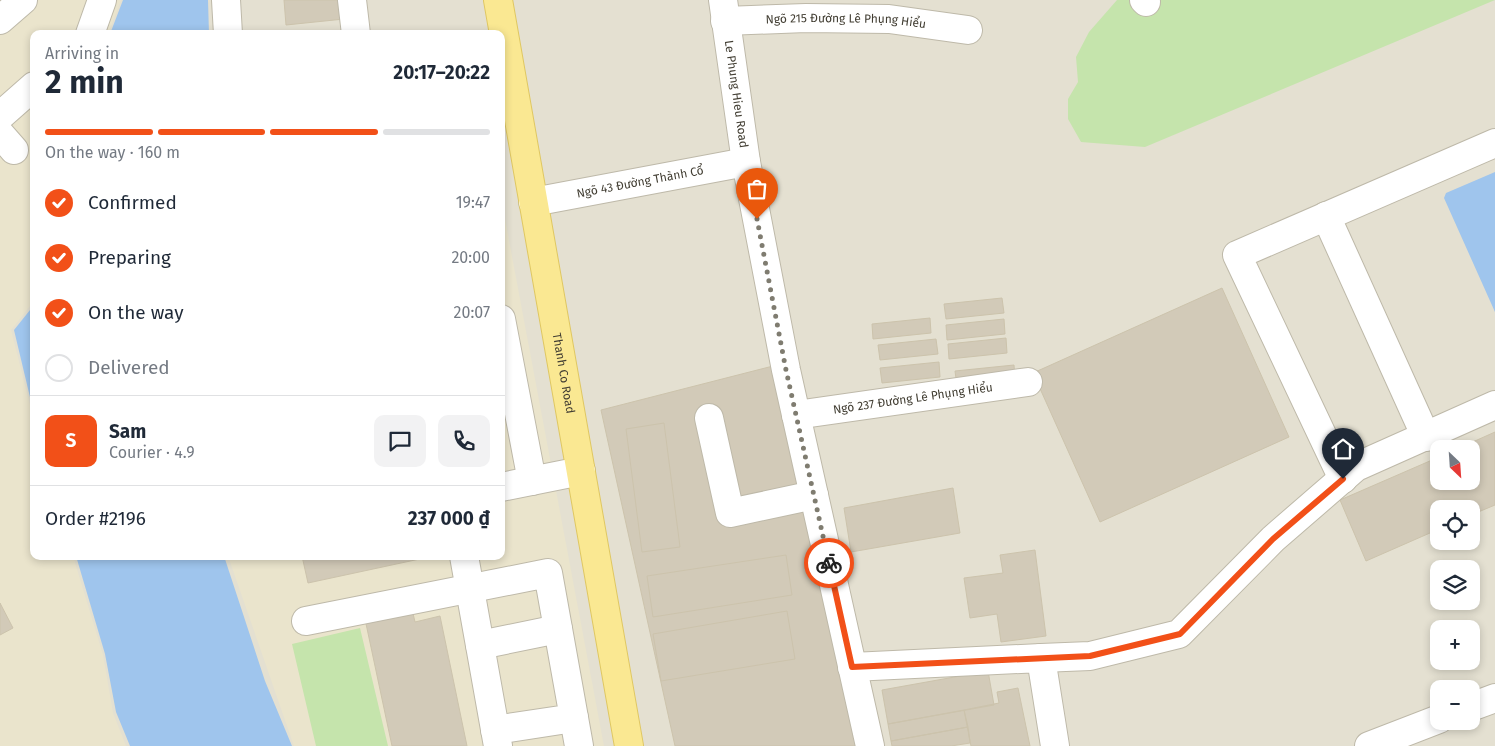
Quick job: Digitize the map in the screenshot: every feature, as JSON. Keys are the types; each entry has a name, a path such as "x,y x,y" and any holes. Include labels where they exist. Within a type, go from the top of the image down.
{"main road":[{"name":"Thanh Co Road","path":"498,0 503,30"},
{"name":"Thanh Co Road","path":"505,40 629,746"}],"street":[{"path":"0,20 23,0"},
{"path":"91,30 102,0"},
{"path":"226,0 228,30"},
{"path":"352,0 356,30"},
{"name":"Ngõ 215 Đường Lê Phụng Hiểu","path":"724,11 806,18 889,19 968,30"},
{"name":"Le Phung Hieu Road","path":"724,11 746,162 796,415 870,746"},
{"path":"0,116 30,90"},
{"path":"1343,479 1237,255 1495,143"},
{"name":"Ngõ 43 Đường Thành Cổ","path":"533,202 746,162"},
{"path":"1326,216 1426,437"},
{"path":"505,339 532,481"},
{"name":"Ngõ 237 Đường Lê Phụng Hiểu","path":"796,415 1028,382"},
{"path":"852,667 1090,656 1180,634 1273,539 1356,468 1495,405"},
{"path":"709,418 730,513 814,495"},
{"path":"505,486 581,471"},
{"path":"465,560 496,738 574,718"},
{"path":"306,621 548,573 579,746"},
{"path":"480,645 558,630"},
{"path":"1041,658 1055,746"},
{"path":"1480,704 1495,698"},
{"path":"1369,746 1430,722"}],"shaded area":[{"path":"0,0 1495,0 1495,746 0,746"},
{"path":"0,0 121,0 110,30 30,30 30,306 11,330 30,405 30,560 74,560 103,655 113,713 126,746 0,746"},
{"path":"505,219 604,746 294,746 229,560 505,560"}],"green space":[{"path":"1117,0 1495,0 1145,147 1081,142 1068,119 1068,99 1078,82 1076,57 1089,32"},
{"path":"360,628 388,746 316,746 292,644"}],"water":[{"path":"123,0 208,0 209,30 112,30"},
{"path":"1495,172 1495,312 1444,198 1446,193"},
{"path":"30,310 30,397 14,330"},
{"path":"77,560 225,560 265,681 292,746 130,746 116,712 105,654"}],"building":[{"path":"284,0 342,0 344,19 286,25"},
{"path":"1222,288 1289,437 1100,522 1033,373"},
{"path":"1002,298 1004,313 946,319 944,304"},
{"path":"930,318 931,333 873,339 872,324"},
{"path":"1004,319 1005,334 947,340 946,325"},
{"path":"1006,338 1007,353 949,359 948,344"},
{"path":"936,339 938,354 880,360 878,345"},
{"path":"939,362 940,377 882,383 880,368"},
{"path":"1014,365 1015,380 957,386 955,371"},
{"path":"773,366 858,746 675,746 601,410"},
{"path":"664,423 680,547 642,552 626,429"},
{"path":"1495,432 1495,505 1480,511 1480,500 1430,500 1430,533 1366,561 1340,500 1430,461 1430,490 1480,490 1480,440 1477,440"},
{"path":"953,488 960,533 851,552 844,508"},
{"path":"1035,550 1046,636 1001,642 997,614 970,618 964,578 1003,573 1000,555"},
{"path":"786,555 792,595 653,617 647,576"},
{"path":"303,560 415,560 308,583"},
{"path":"0,603 13,628 0,635"},
{"path":"412,609 415,622 440,616 467,746 392,746 365,619"},
{"path":"787,611 795,659 661,681 653,634"},
{"path":"988,671 994,705 888,724 882,690"},
{"path":"1018,688 1030,746 971,746 964,710 999,703 997,692"},
{"path":"964,710 968,727 891,741 888,724"},
{"path":"968,727 970,743 951,746 892,746 891,741"}],"way so far":[{"path":"757,219 786,370 829,563"}],"route":[{"path":"829,563 852,667 1090,656 1180,634 1273,539 1343,479"}]}
